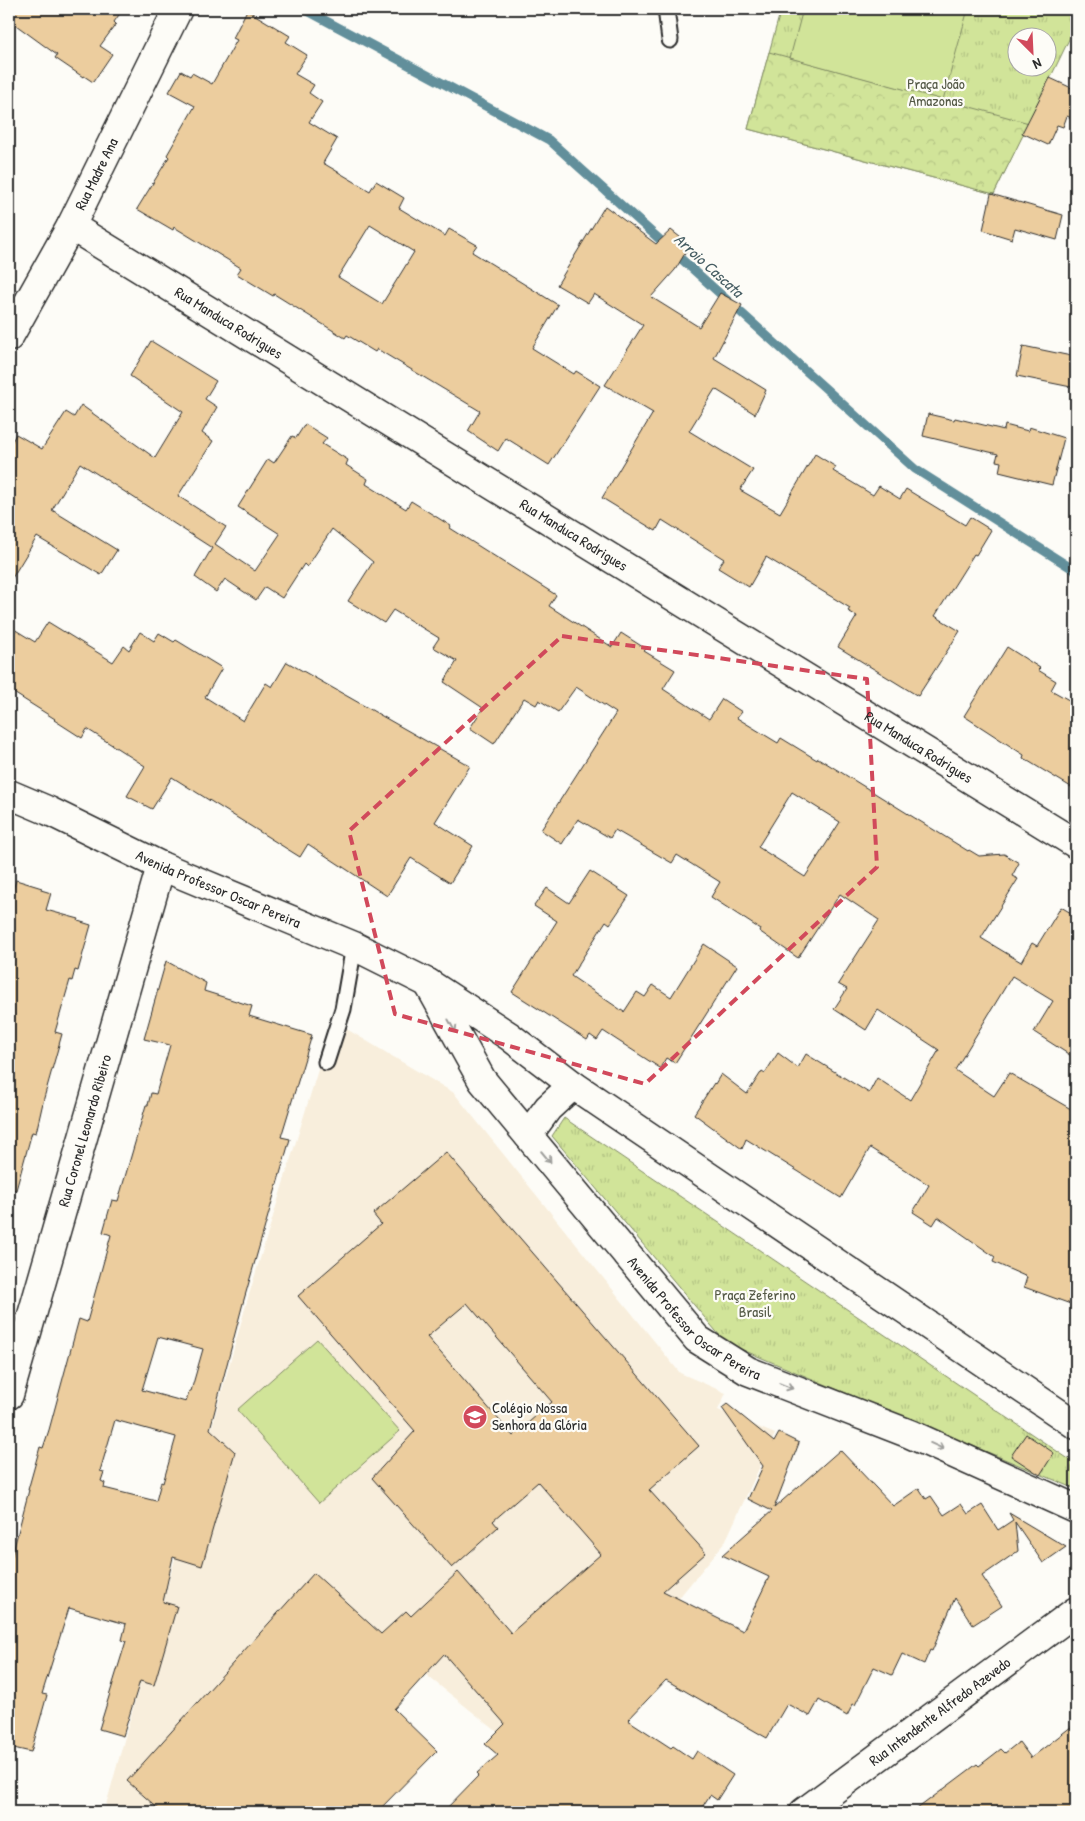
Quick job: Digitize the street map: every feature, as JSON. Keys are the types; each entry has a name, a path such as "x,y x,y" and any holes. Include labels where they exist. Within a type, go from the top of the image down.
{"street":[{"name":"Rua Madre Ana","path":"9,337 71,226 178,9"},
{"name":"Rua Manduca Rodrigues","path":"71,226 1076,844"},
{"name":"Avenida Professor Oscar Pereira","path":"9,794 49,811 161,866 354,946 428,983 510,1036 573,1085 1076,1425"},
{"name":"Rua Coronel Leonardo Ribeiro","path":"9,1395 161,866"},
{"name":"Avenida Professor Oscar Pereira","path":"428,983 482,1080 697,1339 748,1370 910,1434 1076,1508"},
{"path":"528,1135 548,1108 573,1085"},
{"name":"Rua Intendente Alfredo Azevedo","path":"804,1812 1076,1611"}],"lane":[{"path":"666,9 670,40"},
{"path":"326,1062 343,1008 354,946"}],"highlighted area":[{"path":"562,636 867,679 877,867 645,1084 395,1014 349,831"}],"shaded area":[{"name":"Colégio Nossa Senhora da Glória","path":"333,1021 454,1093 680,1373 726,1393 718,1410 775,1434 725,1542 540,1766 425,1674 300,1812 104,1812 248,1298"}],"green space":[{"name":"Praça João Amazonas","path":"781,9 1076,9 1076,25 1058,62 1058,28 1008,28 1008,78 1050,78 994,194 748,129"},
{"path":"803,9 968,9 943,100 790,58"},
{"path":"769,52 1029,123 994,194 748,129"},
{"name":"Praça Zeferino Brasil","path":"564,1118 1076,1464 1076,1489 726,1343 552,1136"},
{"path":"317,1339 400,1431 319,1503 237,1410"}],"building":[{"path":"9,9 123,9 114,22 116,24 100,46 112,54 93,82 55,58 57,55 9,20"},
{"path":"247,10 290,36 286,42 307,55 295,74 314,85 309,93 322,102 309,122 337,139 323,163 370,191 376,181 404,198 399,208 445,236 449,229 477,245 472,252 558,305 532,348 574,374 576,371 600,386 549,465 506,438 498,451 468,431 480,411 377,349 375,352 347,335 345,338 274,294 273,296 237,274 241,268 174,227 173,230 137,209 169,157 167,155 195,106 169,92 181,71 190,76 192,73 212,84 237,40 233,38","holes":["370,225 414,252 382,304 338,277"]},
{"path":"1050,78 1076,90 1076,120 1067,116 1063,127 1057,125 1048,145 1022,133"},
{"path":"991,194 1063,215 1057,240 1015,228 1012,239 983,230"},
{"path":"605,206 656,244 671,230 690,245 675,270 651,297 699,327 720,293 742,305 714,358 766,390 755,414 715,389 689,431 753,470 740,490 780,513 815,454 836,467 833,471 873,495 879,486 900,499 906,489 965,525 970,517 991,530 935,616 960,631 918,696 838,647 857,616 848,611 850,608 766,557 749,587 718,568 724,559 662,520 656,531 602,498 653,413 605,385 643,325 594,294 588,303 557,285"},
{"path":"151,341 216,381 205,399 217,407 202,433 213,441 178,496 226,527 215,544 255,571 280,534 238,507 268,459 274,463 292,436 296,438 305,424 327,438 322,444 348,460 346,465 368,479 366,484 406,509 411,501 556,595 549,606 612,647 621,633 646,649 644,651 675,670 663,689 709,719 722,699 742,712 737,718 778,743 781,738 817,760 818,758 968,851 979,856 1004,854 1019,863 1012,876 1018,879 981,938 1021,962 1032,943 1037,946 1061,907 1076,916 1076,1059 1034,1032 1053,1001 1012,976 955,1070 994,1096 1009,1073 1076,1112 1076,1306 1024,1287 1027,1277 993,1262 995,1257 938,1217 933,1225 913,1212 929,1185 870,1148 841,1198 746,1139 742,1149 694,1114 721,1074 747,1094 762,1071 765,1073 778,1053 798,1068 806,1054 869,1093 877,1078 910,1100 939,1050 878,1010 866,1030 834,1009 847,989 838,984 879,920 840,894 798,958 759,931 760,929 711,897 720,882 677,855 672,863 615,830 610,838 578,819 562,844 541,830 616,713 576,687 558,712 539,700 536,705 524,698 494,744 470,728 483,708 444,682 457,661 433,647 439,638 393,610 384,623 348,601 373,562 332,529 307,567 304,564 282,598 265,587 256,600 225,579 216,592 195,577 212,548 80,463 52,510 117,550 101,575 37,537 9,583 9,447 16,434 42,449 66,412 74,417 81,405 155,458 183,412 130,376","holes":["792,792 840,822 805,877 758,847"]},
{"path":"1023,346 1076,357 1076,388 1017,376"},
{"path":"928,414 954,420 955,418 1004,430 1005,425 1028,431 1029,427 1064,438 1052,485 999,472 1001,462 996,461 998,454 923,436"},
{"path":"48,622 113,662 124,646 129,650 140,632 154,641 159,633 174,642 176,640 222,668 205,697 243,721 266,683 272,687 287,662 470,766 435,822 473,846 450,883 411,858 387,896 308,844 300,857 172,777 152,809 127,796 145,766 87,729 82,738 9,690 9,626 35,642"},
{"path":"1007,647 1040,668 1038,670 1056,681 1051,690 1076,704 1076,790 1023,758 1024,755 964,716"},
{"path":"590,871 629,896 610,924 606,921 571,976 624,1012 637,992 645,997 653,985 671,997 704,944 737,966 675,1063 666,1058 660,1068 603,1031 597,1040 590,1035 587,1040 512,992 557,921 534,906 547,888 569,903"},
{"path":"16,880 42,888 41,890 51,893 46,910 79,919 78,921 91,925 78,971 75,970 72,981 70,980 55,1032 62,1034 36,1133 32,1132 16,1190 9,1189 9,904"},
{"path":"166,961 206,983 204,991 252,1006 249,1016 312,1035 281,1137 290,1139 243,1303 210,1429 235,1452 202,1566 173,1557 163,1602 177,1606 154,1685 140,1681 123,1736 99,1729 126,1641 122,1640 126,1624 69,1608 42,1694 47,1695 31,1752 9,1747 9,1567 40,1447 43,1448 49,1430 79,1319 87,1322 111,1235 103,1232 112,1200 118,1201 146,1105 148,1105 151,1093 156,1094 170,1045 144,1039","holes":["158,1337 203,1349 186,1402 142,1390","115,1420 176,1437 156,1501 104,1488 105,1483 101,1481 104,1472 100,1471"]},
{"path":"446,1152 699,1446 649,1490 706,1553 663,1591 743,1631 769,1577 722,1555 772,1511 748,1499 763,1466 722,1408 727,1404 774,1442 779,1433 799,1443 774,1508 840,1450 893,1506 919,1488 926,1499 931,1496 944,1515 961,1504 968,1514 982,1505 998,1530 1013,1520 1009,1513 1066,1547 1043,1563 1015,1522 1018,1551 982,1576 1002,1606 973,1625 955,1598 932,1651 930,1650 924,1664 902,1654 892,1675 874,1667 855,1705 853,1704 847,1716 819,1700 810,1716 787,1704 767,1738 666,1680 628,1720 671,1748 673,1746 692,1759 697,1751 733,1775 717,1800 710,1795 699,1812 443,1812 479,1775 477,1773 498,1755 485,1744 505,1724 444,1654 394,1709 437,1751 377,1812 162,1812 127,1781 314,1573 381,1634 406,1611 411,1616 458,1572 511,1633 601,1554 538,1482 493,1521 498,1527 452,1568 372,1478 415,1431 298,1296 381,1224 373,1214","holes":["467,1303 552,1402 513,1436 427,1337"]},
{"path":"1026,1434 1054,1453 1040,1475 1011,1456"},
{"path":"1076,1723 1076,1812 913,1812 977,1764 979,1766 1001,1749 1005,1753 1019,1742 1031,1758"}],"waterway":[{"name":"Arroio Cascata","path":"304,9 549,140 915,469 1076,571"}],"place":[{"name":"Colégio Nossa Senhora da Glória","path":"475,1417"}]}
